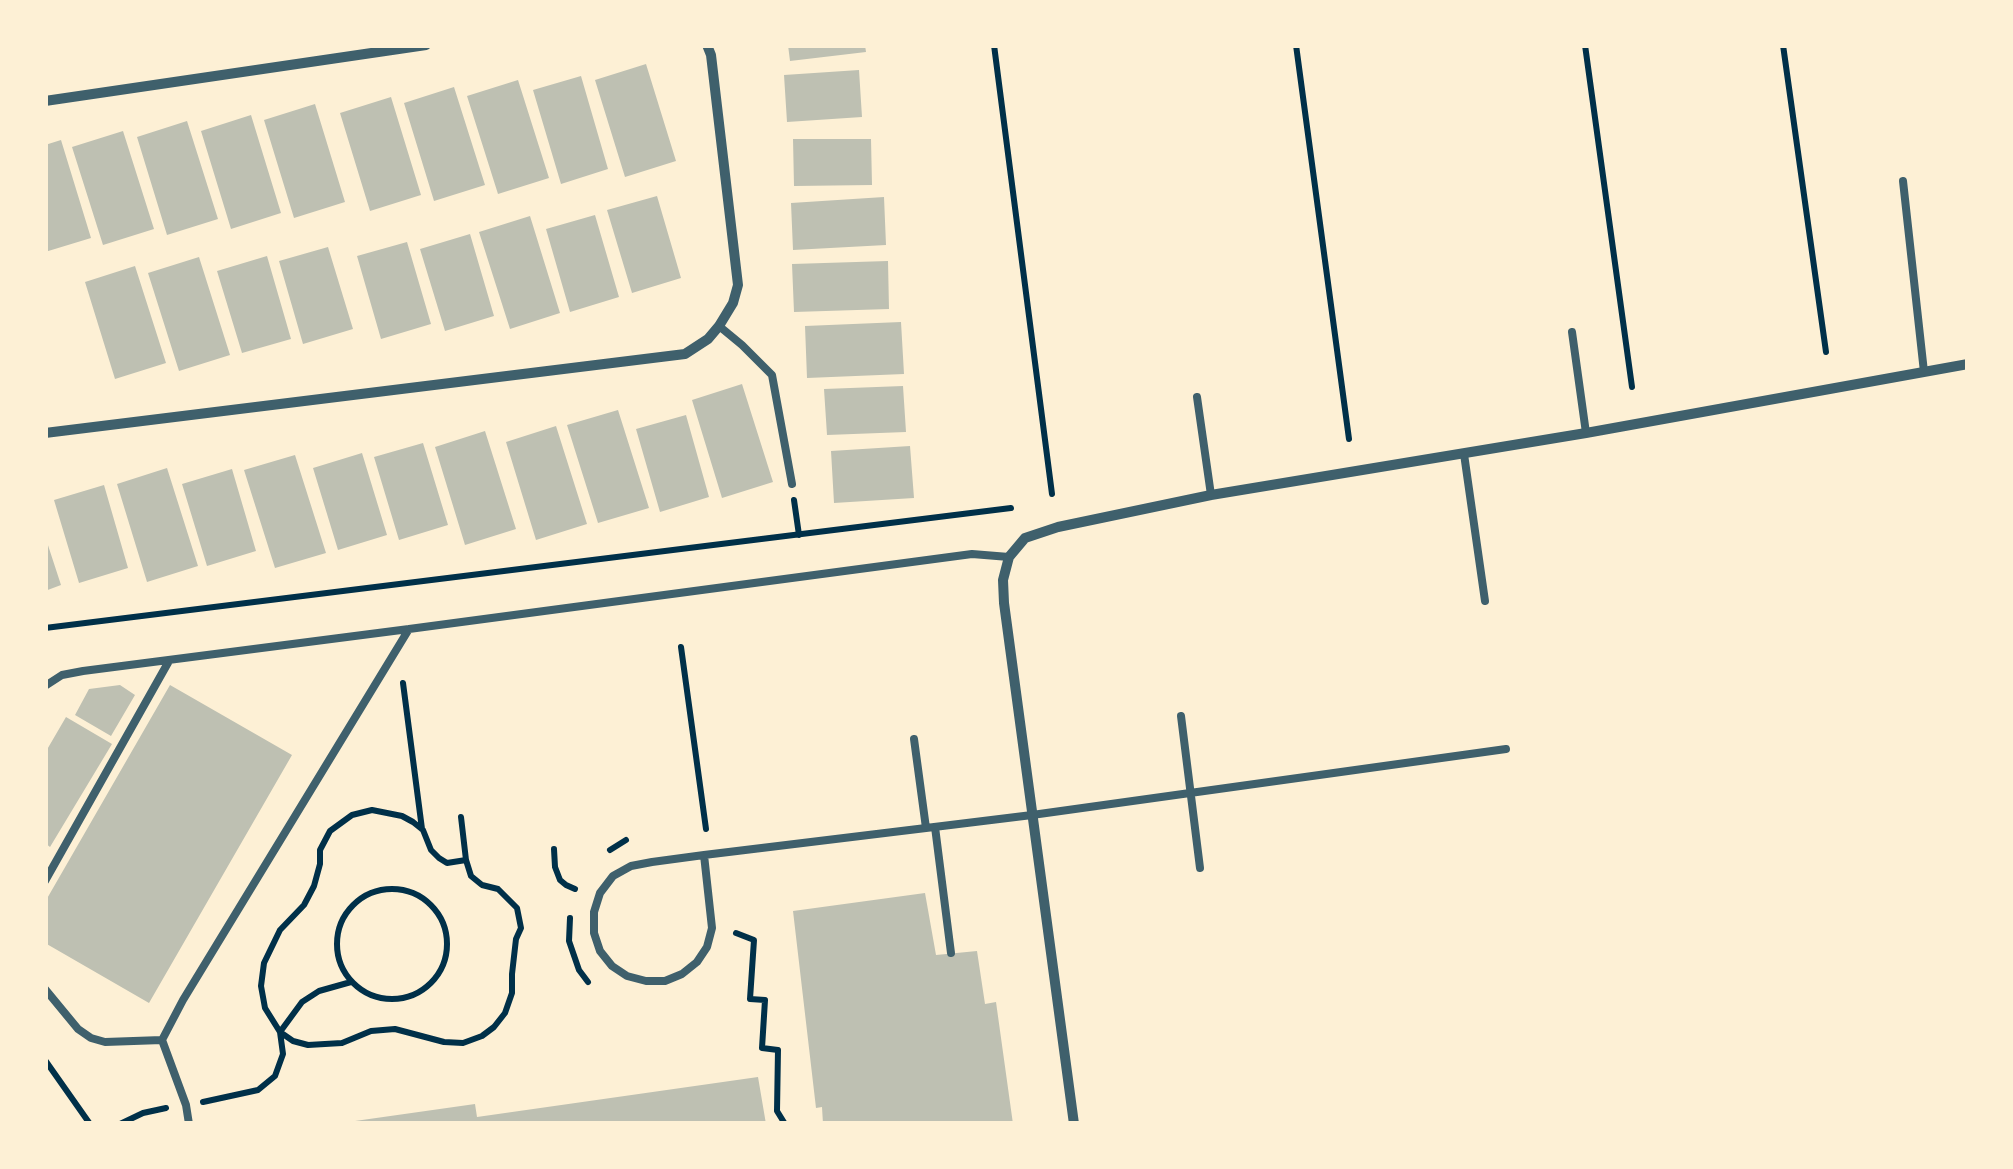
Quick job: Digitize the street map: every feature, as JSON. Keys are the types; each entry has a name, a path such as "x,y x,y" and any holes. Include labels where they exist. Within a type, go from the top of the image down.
{"street":[{"path":"45,101 426,45"},
{"path":"45,434 684,354 708,340 733,302 738,285 707,45"},
{"path":"1074,1124 1004,603 1009,556 1025,538 1058,527 1212,495 1968,364"}],"lane":[{"path":"1904,181 1924,372"},
{"path":"719,326 772,376 792,484"},
{"path":"1572,332 1586,433"},
{"path":"1197,397 1212,495"},
{"path":"1464,454 1485,601"},
{"path":"45,686 62,675 972,554 1009,556"},
{"path":"189,1124 162,1040 409,629"},
{"path":"45,880 169,661"},
{"path":"1180,716 1200,868"},
{"path":"914,739 951,954"},
{"path":"704,856 712,928 707,947 697,962 665,981 628,976 612,966 594,933 594,912 600,892 613,876 631,866 704,856 931,828 1506,750"},
{"path":"45,989 90,1038 105,1042 162,1040"}],"path":[{"path":"994,45 1052,494"},
{"path":"1296,45 1349,439"},
{"path":"1585,45 1632,387"},
{"path":"1783,45 1826,352"},
{"path":"792,484 799,535"},
{"path":"45,628 1011,508"},
{"path":"682,647 706,829"},
{"path":"403,683 425,840 448,863 466,860"},
{"path":"422,830 402,816 372,810 352,815 330,831 320,850 314,886 304,905 280,930 264,963 261,986 265,1008 280,1032 293,1041 324,1046 371,1030 395,1029 444,1042 464,1042 482,1036 505,1014 512,993 516,939 521,928 517,908 498,890 482,886 471,876 461,816"},
{"path":"554,849 560,880 575,888"},
{"path":"376,891 412,893 428,903 440,918 448,946 440,970 430,984 415,994 382,999 351,982 336,948 338,930 346,913 376,891"},
{"path":"736,933 754,940 750,999 766,1000 762,1048 778,1050 777,1111 786,1124"},
{"path":"120,1124 142,1113 258,1090 275,1076 283,1054 280,1032 302,1002 319,990 351,982"},
{"path":"45,1060 90,1124"}],"building":[{"path":"788,45 865,45 866,52 790,61"},
{"path":"646,64 676,161 625,177 595,80"},
{"path":"859,70 862,117 787,122 784,75"},
{"path":"581,76 608,169 561,184 533,90"},
{"path":"518,80 549,178 498,194 467,96"},
{"path":"454,87 485,185 434,201 404,103"},
{"path":"391,97 421,195 370,211 340,113"},
{"path":"315,104 345,202 294,218 264,120"},
{"path":"251,115 281,213 231,229 201,131"},
{"path":"187,121 218,219 167,235 137,137"},
{"path":"123,131 154,229 103,245 72,147"},
{"path":"793,139 871,139 872,185 794,186"},
{"path":"61,140 91,238 45,252 45,145"},
{"path":"657,196 681,278 632,293 607,210"},
{"path":"884,197 886,245 793,250 791,203"},
{"path":"595,215 619,297 570,312 546,229"},
{"path":"530,216 560,313 510,329 479,232"},
{"path":"470,234 494,316 445,331 420,249"},
{"path":"407,242 431,324 381,339 357,256"},
{"path":"328,247 353,329 303,344 279,261"},
{"path":"267,256 291,339 242,353 217,271"},
{"path":"199,257 230,355 179,371 148,273"},
{"path":"888,261 889,309 794,312 792,264"},
{"path":"135,266 166,363 115,379 85,282"},
{"path":"901,322 904,374 807,378 805,326"},
{"path":"742,384 773,482 722,498 692,400"},
{"path":"903,386 906,432 827,435 824,389"},
{"path":"618,410 649,508 598,523 567,425"},
{"path":"686,415 709,497 660,512 636,429"},
{"path":"556,426 587,524 536,540 506,442"},
{"path":"485,431 516,529 465,545 435,447"},
{"path":"423,443 448,525 399,540 374,457"},
{"path":"910,446 914,498 834,503 831,451"},
{"path":"362,453 387,535 338,550 313,468"},
{"path":"295,455 326,553 275,568 244,470"},
{"path":"167,468 198,566 147,582 117,484"},
{"path":"232,469 256,551 207,566 182,484"},
{"path":"104,485 128,568 79,583 54,500"},
{"path":"45,536 61,585 45,591"},
{"path":"120,685 135,695 111,736 75,715 89,689"},
{"path":"170,685 292,755 149,1003 45,943 45,902"},
{"path":"66,717 112,744 50,847 45,843 45,753"},
{"path":"925,893 936,955 977,951 985,1004 996,1002 1013,1124 823,1124 822,1107 816,1108 793,911"},
{"path":"758,1077 766,1124 348,1124 475,1104 477,1117"}]}
